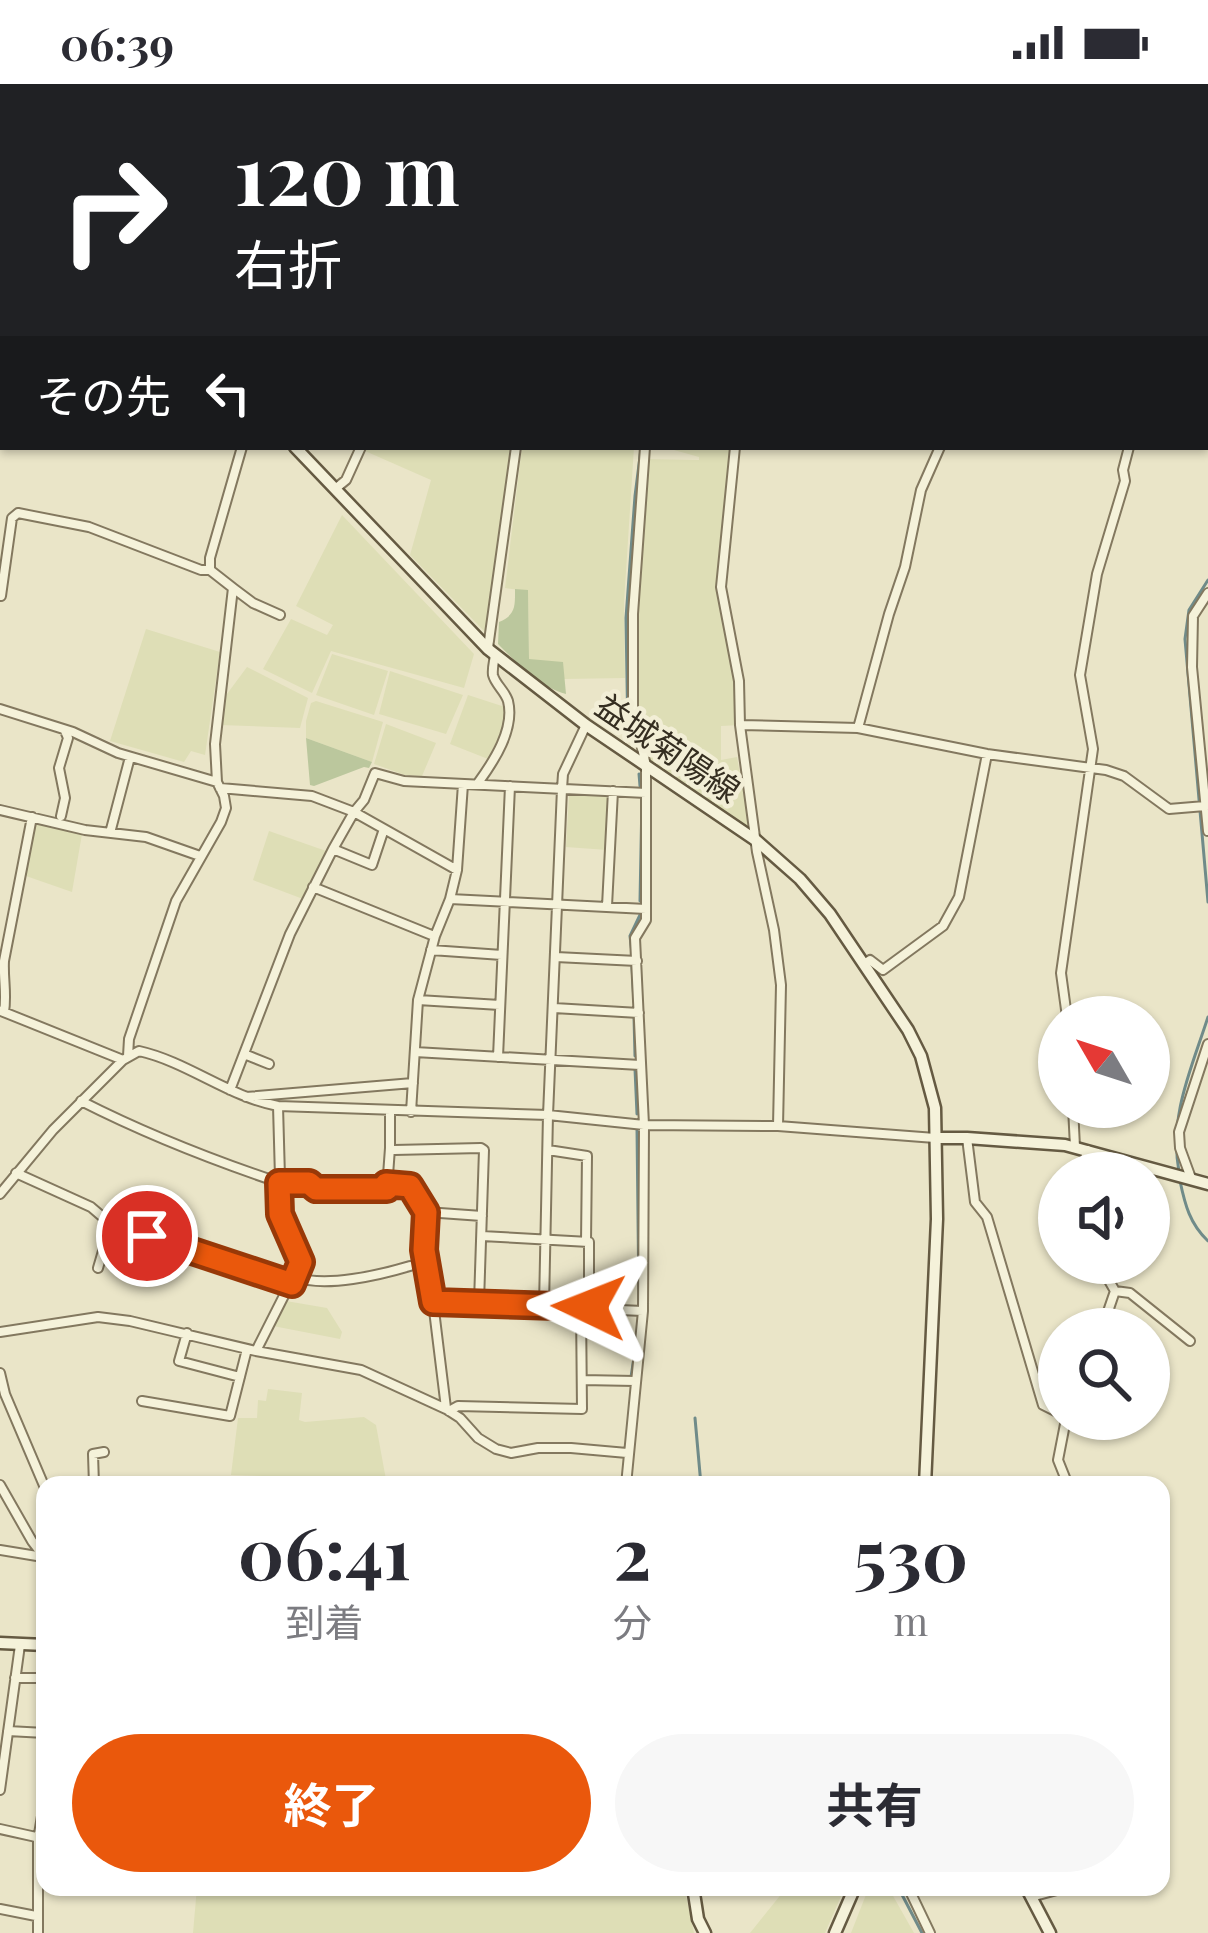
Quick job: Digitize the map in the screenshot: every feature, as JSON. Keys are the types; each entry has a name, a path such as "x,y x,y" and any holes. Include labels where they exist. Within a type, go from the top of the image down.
{"main road":[{"name":"益城菊陽線","path":"299,450 491,652 586,725 757,841 818,898 908,1030 935,1108 937,1219 926,1476"},
{"path":"936,1138 1081,1149 1208,1184"},
{"path":"0,1643 36,1644"},
{"path":"694,1896 705,1933"},
{"path":"836,1933 851,1896"},
{"path":"1031,1896 1050,1933"}],"street":[{"path":"210,570 241,450"},
{"path":"335,489 346,480 360,450"},
{"path":"477,784 503,742 509,704 493,675 491,652 515,450"},
{"path":"626,1476 643,1311 644,1125 635,938 646,920 646,766 633,706 633,614 645,450"},
{"path":"735,450 721,587 740,681 740,725 757,853 781,985 778,1126"},
{"path":"858,728 905,567 921,490 939,450"},
{"path":"1064,996 1061,973 1093,749 1080,676 1097,574 1125,481 1128,450"},
{"path":"0,610 12,518 18,513 88,526 210,570 253,603 280,615"},
{"path":"125,1058 176,901 226,808 219,785 217,722 233,588"},
{"path":"1208,593 1193,616 1192,668 1200,806 1208,831"},
{"path":"1192,668 1208,671"},
{"path":"0,710 219,785 312,796 354,812 457,870"},
{"path":"544,1306 563,774 586,725"},
{"path":"740,725 858,728 987,754 1089,767 1124,776 1169,809 1200,806"},
{"path":"61,816 65,798 58,768 68,738 64,729"},
{"path":"864,964 870,960 883,970 943,926 958,898 987,754"},
{"path":"110,833 130,757"},
{"path":"230,1090 290,934 375,772 404,781 646,793"},
{"path":"411,1112 418,1000 457,870 463,784"},
{"path":"498,1057 510,786"},
{"path":"607,906 613,791"},
{"path":"0,810 146,837 200,856"},
{"path":"32,817 4,961 7,994 2,1011 125,1058"},
{"path":"333,849 372,865 384,829"},
{"path":"313,887 435,936"},
{"path":"450,899 646,909"},
{"path":"431,950 502,955"},
{"path":"556,957 637,961"},
{"path":"418,1000 500,1005"},
{"path":"554,1008 639,1013"},
{"path":"1189,1179 1178,1132 1208,1044"},
{"path":"0,1192 81,1101 125,1058 139,1052 254,1102 278,1106 548,1115 644,1125 778,1126 936,1138"},
{"path":"415,1052 640,1065"},
{"path":"244,1054 269,1064"},
{"path":"244,1097 413,1083"},
{"path":"81,1101 126,1124 279,1183 309,1183 316,1189 387,1189 391,1111"},
{"path":"142,1401 230,1417 251,1350 294,1281 301,1262 280,1214 278,1106"},
{"path":"1077,1128 1081,1152"},
{"path":"967,1138 975,1202 987,1216 1038,1388"},
{"path":"390,1148 484,1150 479,1302"},
{"path":"548,1150 587,1156 586,1242"},
{"path":"16,1173 91,1207 111,1224 294,1281 320,1282 410,1266"},
{"path":"386,1184 410,1186 426,1212 424,1250 447,1410"},
{"path":"426,1212 482,1216"},
{"path":"98,1268 111,1224"},
{"path":"447,1410 458,1406 582,1408 590,1243 482,1236"},
{"path":"1109,1308 1115,1291 1111,1284"},
{"path":"1115,1291 1130,1293 1190,1341"},
{"path":"433,1302 643,1311"},
{"path":"0,1332 98,1317 187,1334 362,1370 447,1410 496,1450 571,1448 627,1453"},
{"path":"187,1334 179,1361 240,1377"},
{"path":"0,1373 40,1476"},
{"path":"582,1380 635,1381"},
{"path":"1060,1440 1058,1460 1064,1476"},
{"path":"94,1476 93,1454 104,1452"},
{"path":"0,1485 36,1546"},
{"path":"0,1550 36,1556"},
{"path":"0,1790 8,1731 5,1713 20,1643"},
{"path":"15,1678 36,1678"},
{"path":"8,1731 36,1733"},
{"path":"0,1829 36,1837"},
{"path":"37,1896 38,1933"},
{"path":"912,1896 931,1933"},
{"path":"0,1909 36,1916"}],"green space":[{"path":"517,450 487,634 410,555 431,480 365,451"},
{"path":"522,450 634,450 624,603 625,678 564,679 529,659 528,591 505,588"},
{"path":"674,450 732,450 717,589 739,681 740,725 721,726 721,760 737,757 750,830 650,762 638,707 636,626 643,459 699,457"},
{"path":"342,515 474,654 464,688 331,651 312,693 263,669 291,619 327,635 333,625 296,606"},
{"path":"515,589 528,590 529,659 563,662 566,694 538,680 498,644 499,622 513,609"},
{"path":"146,629 220,652 205,755 191,751 184,762 110,741"},
{"path":"332,654 388,671 374,715 316,695"},
{"path":"247,667 308,698 300,728 220,725 224,698"},
{"path":"390,671 463,695 446,734 379,714"},
{"path":"468,695 505,707 502,730 488,759 450,744"},
{"path":"316,701 383,722 372,762 306,738 306,721"},
{"path":"386,724 436,743 422,776 374,764"},
{"path":"306,738 372,762 369,768 310,785"},
{"path":"571,792 608,798 607,850 566,847"},
{"path":"35,822 82,834 72,892 26,876"},
{"path":"269,831 329,852 303,899 253,880"},
{"path":"286,1301 327,1308 342,1332 340,1339 273,1326"},
{"path":"268,1389 302,1393 299,1420 305,1422 364,1417 376,1425 385,1476 231,1475 238,1418 257,1418 258,1400 266,1401"},
{"path":"196,1896 686,1896 694,1933 193,1933"},
{"path":"780,1896 841,1896 825,1933 750,1933"},
{"path":"865,1896 893,1896 914,1933 851,1933"}],"waterway":[{"path":"628,739 626,618 641,450"},
{"path":"1208,580 1189,610 1185,639 1208,902"},
{"path":"639,774 640,786"},
{"path":"640,901 642,798"},
{"path":"632,953 630,936 640,915"},
{"path":"632,966 634,1002"},
{"path":"634,1017 635,1056"},
{"path":"1179,1172 1179,1112 1208,1017"},
{"path":"635,1069 637,1114"},
{"path":"637,1128 639,1304"},
{"path":"1180,1181 1189,1214 1208,1241"},
{"path":"631,1377 635,1351"},
{"path":"695,1418 700,1476"},
{"path":"903,1896 922,1933"}],"route":[{"path":"147,1236 292,1284 301,1262 280,1214 279,1183 309,1183 316,1189 410,1186 426,1212 424,1250 433,1302 589,1307"}]}
